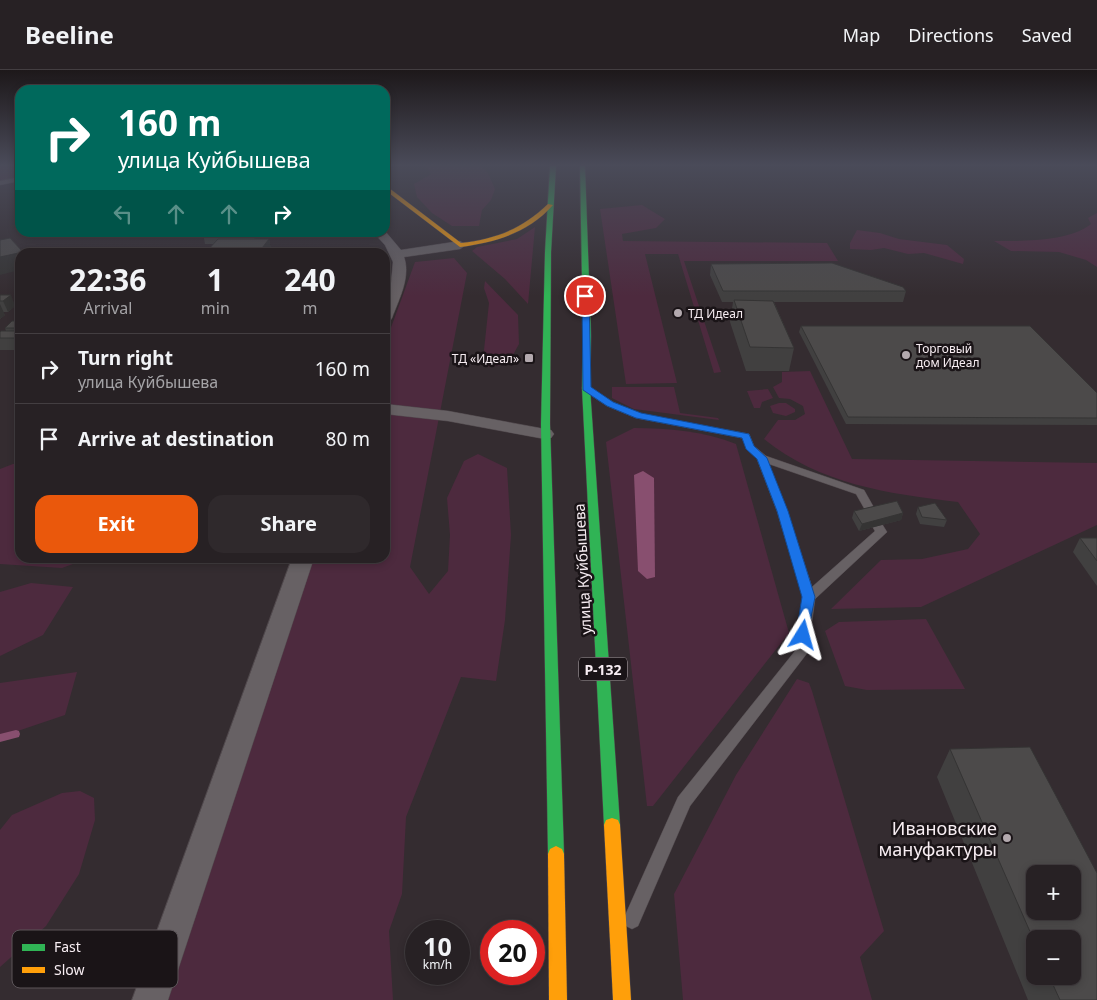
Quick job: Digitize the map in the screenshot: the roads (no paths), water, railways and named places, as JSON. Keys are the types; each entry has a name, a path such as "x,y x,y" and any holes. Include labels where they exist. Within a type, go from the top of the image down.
{"main road":[{"path":"414,209 460,245 487,242 517,234 546,209"},
{"path":"550,209 545,434 556,829 558,1000"},
{"name":"улица Куйбышева","path":"583,209 587,336 586,388 622,1000"}],"street":[{"path":"385,237 399,254 401,264 400,276 390,304"},
{"path":"399,254 460,245"},
{"path":"390,410 448,416 545,434"},
{"path":"174,930 301,563"},
{"path":"150,1000 154,988"}],"lane":[{"path":"586,388 610,404 639,416 746,436 750,447 762,458 860,492 872,513"},
{"path":"619,949 684,802 801,652 808,597 782,511 762,458"},
{"path":"808,597 881,532 878,526"}],"waterway":[{"path":"0,738 16,734"}],"place":[{"name":"ТД Идеал","path":"678,313"},
{"name":"Торговый дом Идеал","path":"906,355"},
{"name":"ТД «Идеал»","path":"529,358"},
{"name":"Ивановские мануфактуры","path":"1007,838"}]}
